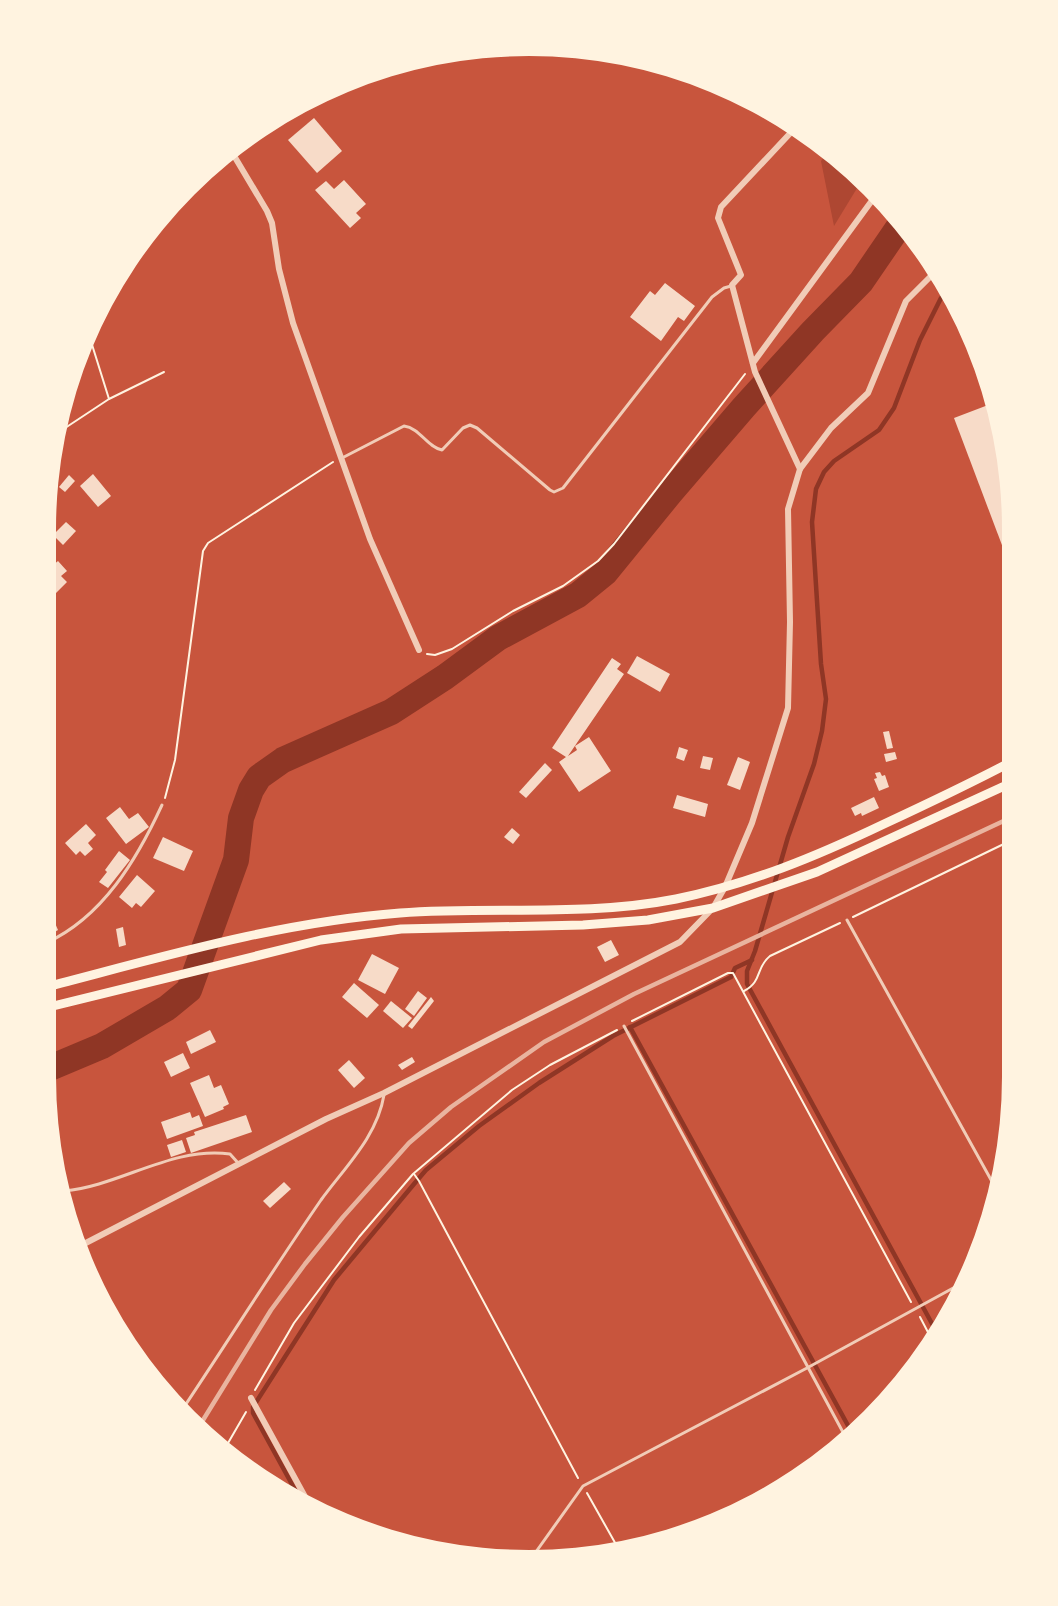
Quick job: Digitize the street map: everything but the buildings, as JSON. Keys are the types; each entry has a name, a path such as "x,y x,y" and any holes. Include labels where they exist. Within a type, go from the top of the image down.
{"main road":[{"path":"56,984 279,930 385,914 587,909 674,899 725,887 812,858 1002,767"},
{"path":"56,1005 321,940 401,929 583,925 648,920 713,908 818,872 1002,787"}],"street":[{"path":"790,134 721,207 718,219 741,274 732,285 755,372 800,469"},
{"path":"235,158 272,223 279,270 293,323 370,540 419,650"},
{"path":"753,363 871,202"},
{"path":"86,1243 240,1166 326,1119 384,1093 680,942 713,908 725,887 752,823 788,708 790,622 788,509 800,469 831,428 868,393 906,301 930,277"},
{"path":"251,1398 303,1493"}],"lane":[{"path":"341,459 404,426 410,427 434,447 442,450 463,428 470,425 477,428 550,490 558,491 595,450 712,297 732,285"},
{"path":"56,939 64,935 84,918 107,894 144,845 162,805"},
{"path":"847,920 991,1179"},
{"path":"624,1026 843,1432"},
{"path":"186,1404 322,1200 372,1132 381,1112 384,1093"},
{"path":"70,1190 82,1189 164,1161 216,1152 230,1154 240,1166"},
{"path":"538,1550 583,1486 953,1288"}],"path":[{"path":"93,346 109,399"},
{"path":"419,650 435,656 452,649 513,611 563,586 598,561 614,544 753,363"},
{"path":"67,426 109,399 164,372"},
{"path":"162,805 175,760 202,551 208,543 327,465 341,459"},
{"path":"743,992 753,986 764,961 770,956 1002,846"},
{"path":"228,1442 294,1323 359,1238 413,1174 512,1090 550,1065 728,972 733,973 928,1332"},
{"path":"413,1174 420,1181 615,1542"}],"shaded area":[{"path":"823,158 857,188 834,226 821,161"}],"waterway":[{"path":"56,1065 102,1046 167,1008 189,990 236,860 241,818 251,790 259,777 283,760 391,712 445,677 498,638 578,595 605,573 744,407 861,282 896,230"},
{"path":"932,1325 747,984 747,971 788,837 814,764 822,731 826,699 821,664 812,522 816,489 824,472 834,461 879,430 894,408 920,340 942,297"},
{"path":"294,1488 253,1413 253,1407 334,1280 426,1170 479,1126 539,1083 613,1036 731,977 735,968 752,960"},
{"path":"630,1027 848,1426"}],"railway":[{"path":"203,1420 271,1310 305,1264 343,1217 409,1143 451,1107 544,1042 634,994 1002,822"}]}
